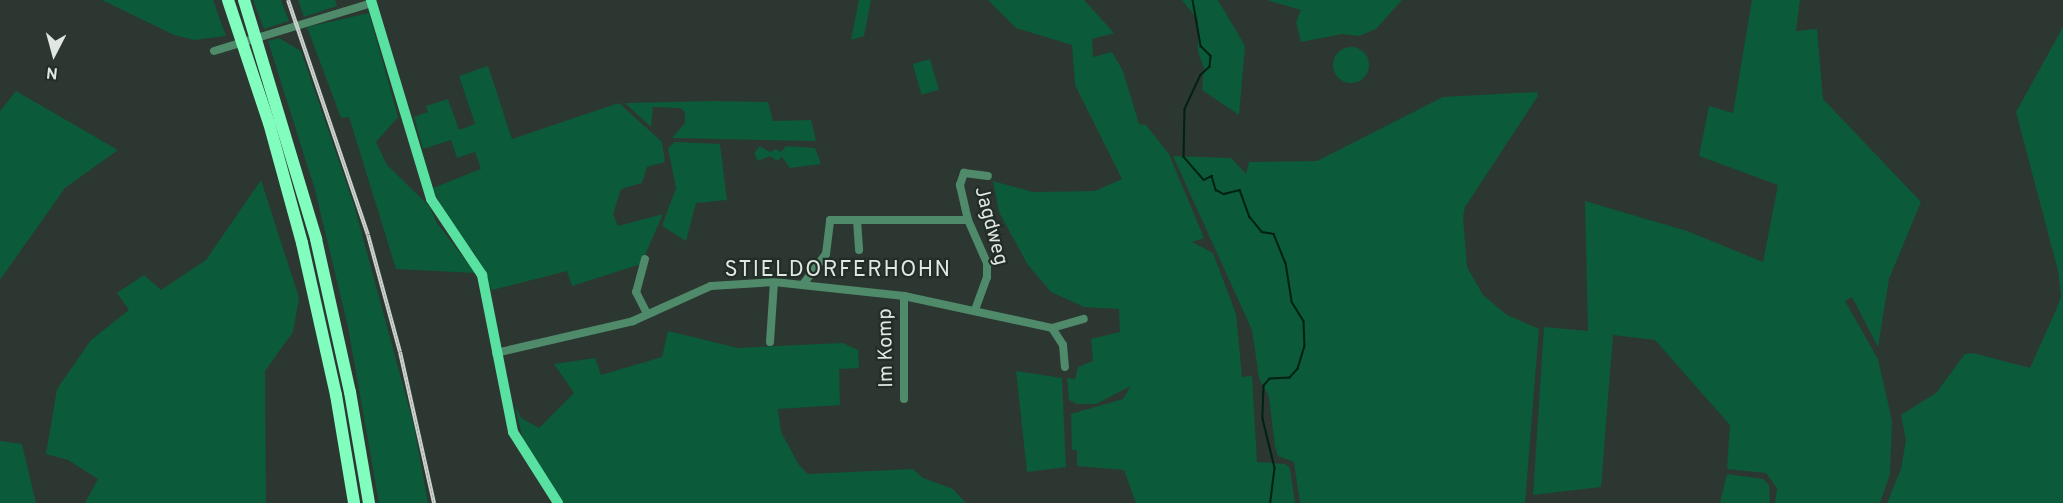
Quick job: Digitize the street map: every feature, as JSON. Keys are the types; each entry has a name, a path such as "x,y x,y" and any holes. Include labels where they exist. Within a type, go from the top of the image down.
{"highway":[{"path":"228,0 269,123 302,243 336,395 354,503"},
{"path":"244,0 316,238 350,392 369,503"}],"main road":[{"path":"371,1 431,199 482,275 513,432 558,503"}],"street":[{"path":"218,49 371,1"},
{"name":"Jagdweg","path":"975,310 988,270 960,196 964,173 988,176"},
{"path":"804,283 826,254 830,220 968,220"},
{"path":"857,220 859,250"},
{"path":"645,259 636,292 647,315"},
{"path":"496,353 647,315 711,286 774,282 804,283 903,296 1052,328 1084,319"},
{"path":"770,342 774,282"},
{"name":"Im Komp","path":"903,296 904,399"},
{"path":"1052,328 1064,345 1065,367"}],"green space":[{"path":"102,0 213,0 226,36 194,40 174,35"},
{"path":"253,0 281,0 289,21 264,29"},
{"path":"298,0 335,0 337,6 304,17"},
{"path":"859,0 871,0 864,36 851,40"},
{"path":"988,0 1084,0 1114,33 1092,39 1093,57 1112,52 1123,71 1139,124 1146,125 1169,154 1204,238 1192,242 1213,253 1236,314 1242,377 1252,376 1257,462 1285,464 1290,468 1295,503 1136,503 1124,470 1077,466 1077,450 1072,450 1071,414 1123,399 1131,386 1096,404 1077,404 1069,400 1067,378 1075,379 1078,367 1093,361 1091,339 1120,332 1119,309 1084,307 1051,292 1028,265 999,212 993,181 1033,192 1095,191 1122,179 1075,85 1072,45 1016,28"},
{"path":"1182,0 1218,0 1245,46 1239,115 1202,90 1204,68 1198,52 1198,20"},
{"path":"1267,0 1402,0 1376,29 1359,36 1342,34 1301,42 1296,22 1301,10"},
{"path":"1752,0 1800,0 1796,31 1817,29 1823,99 1921,202 1889,279 1878,347 1852,297 1845,301 1878,359 1892,421 1890,474 1880,503 1775,503 1777,488 1766,473 1727,469 1730,425 1655,340 1613,335 1601,487 1533,495 1544,327 1588,331 1585,201 1687,231 1763,262 1778,185 1699,156 1709,106 1733,113"},
{"path":"369,13 398,117 376,142 387,165 429,206 437,223 475,273 396,269 349,117 341,118 307,27"},
{"path":"2063,27 2063,503 1887,503 1901,469 1906,440 1901,415 1936,393 1965,354 1973,353 2030,368 2056,310 2061,296 2058,271 2016,112"},
{"path":"279,38 301,51 354,205 414,426 428,503 379,503 348,327 315,190 268,41"},
{"path":"1351,47 1363,53 1369,65 1363,77 1351,83 1339,77 1333,65 1339,53"},
{"path":"930,59 939,90 922,95 913,64"},
{"path":"488,66 512,139 619,103 662,142 665,162 647,167 642,183 621,189 613,214 618,226 663,214 641,264 572,286 567,271 492,290 475,254 449,222 433,188 481,169 475,152 457,158 451,140 423,149 414,117 428,112 426,106 448,99 459,130 475,124 459,76"},
{"path":"16,91 118,150 65,188 0,280 0,111"},
{"path":"1537,92 1538,96 1465,207 1463,217 1467,267 1483,295 1507,315 1539,329 1525,503 1300,503 1294,462 1278,456 1275,447 1269,397 1259,378 1252,330 1173,156 1231,158 1246,174 1249,162 1317,161 1443,97"},
{"path":"768,102 773,121 811,120 816,141 672,138 685,123 685,112 680,108 653,107 651,127 625,103"},
{"path":"675,142 720,144 727,200 696,203 686,241 662,226 676,188 668,148"},
{"path":"760,146 770,152 776,149 781,152 786,146 815,148 821,164 790,168 782,157 777,161 770,156 758,161 754,153"},
{"path":"261,180 299,298 293,332 265,371 266,503 85,503 98,479 68,460 46,454 57,389 91,340 129,310 117,293 144,275 161,290 206,260"},
{"path":"668,331 738,348 843,343 858,350 859,368 839,369 840,405 778,409 781,432 799,465 808,474 913,469 923,478 953,489 966,503 561,503 525,448 515,406 521,418 539,428 574,393 554,364 595,358 601,375 662,357"},
{"path":"1016,371 1062,378 1066,467 1027,472"},
{"path":"0,441 22,444 36,503 0,503"},
{"path":"1727,474 1763,479 1769,485 1770,503 1720,503"}],"waterway":[{"path":"1193,0 1201,46 1211,56 1210,67 1201,75 1185,110 1184,157 1204,180 1212,176 1216,190 1224,194 1240,190 1250,217 1262,232 1274,234 1286,263 1292,302 1304,321 1305,346 1298,369 1290,378 1270,379 1264,386 1263,419 1275,468 1271,503"}],"railway":[{"path":"288,0 368,235 400,352 434,503"}],"district":[{"name":"STIELDORFERHOHN","path":"838,271"}]}
